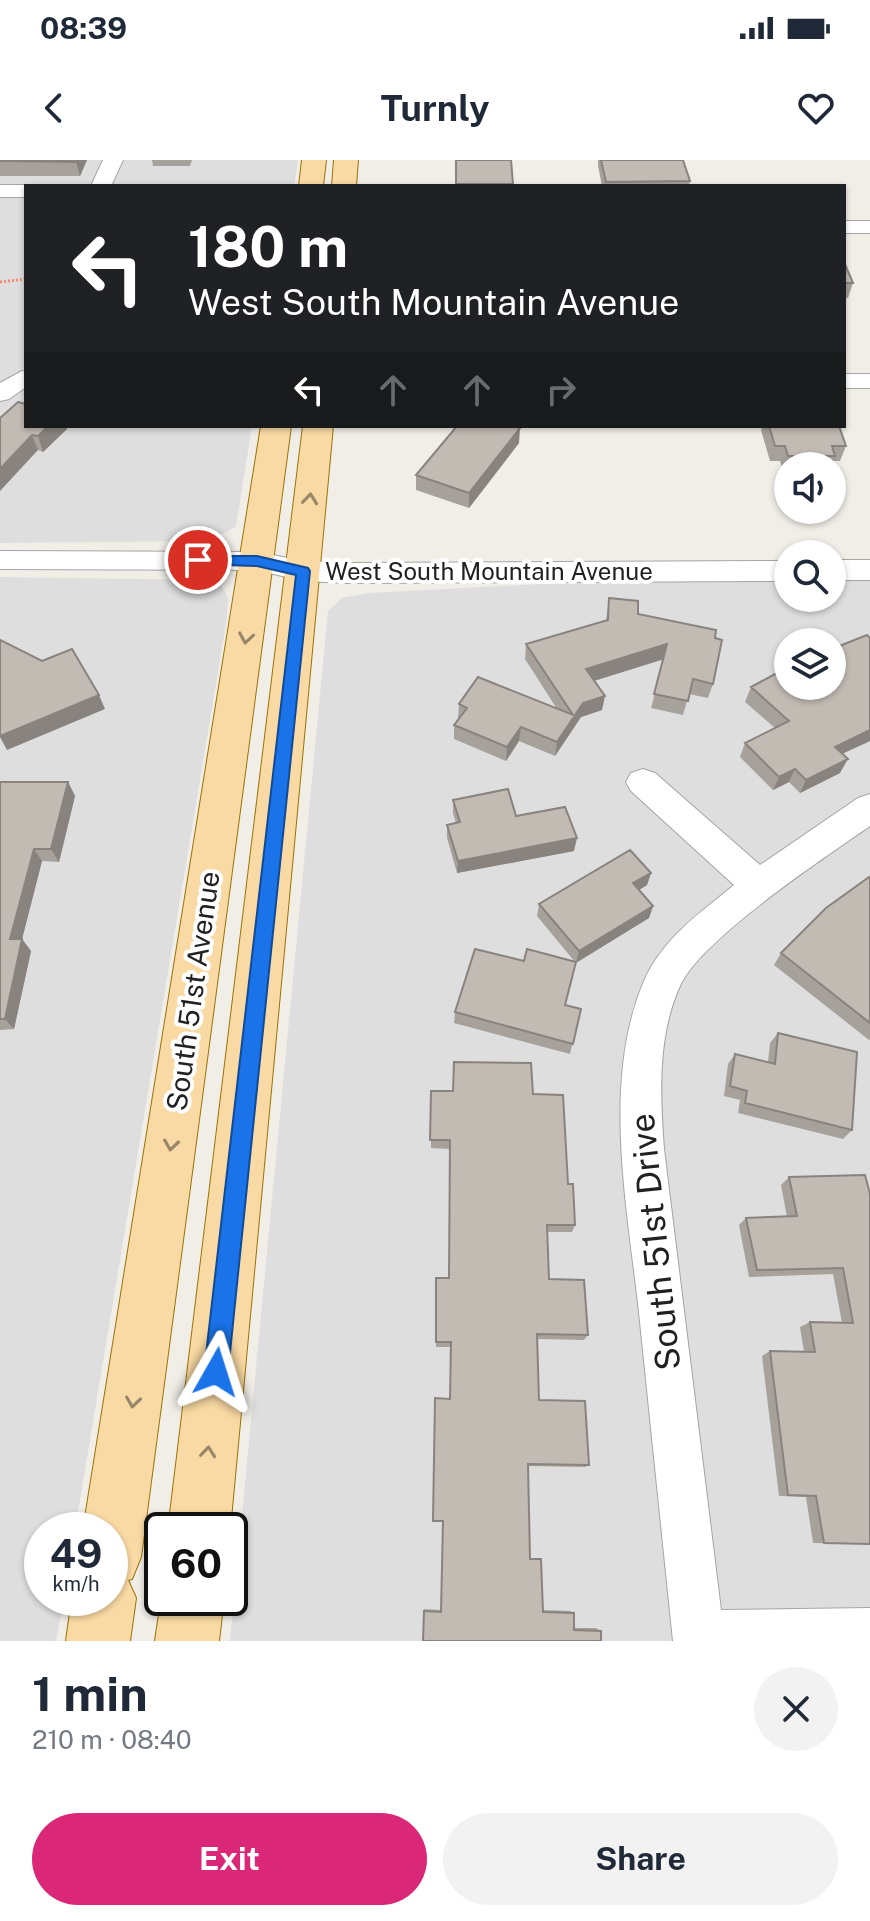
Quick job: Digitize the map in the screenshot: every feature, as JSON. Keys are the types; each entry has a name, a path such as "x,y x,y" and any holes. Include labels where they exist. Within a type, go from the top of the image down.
{"main road":[{"path":"311,184 314,160"},
{"path":"344,184 346,160"},
{"name":"South 51st Avenue","path":"117,1512 276,428"},
{"path":"201,1512 318,428"},
{"path":"98,1641 101,1616"},
{"path":"187,1641 190,1616"}],"street":[{"path":"102,184 113,160"},
{"path":"0,191 24,191"},
{"path":"846,227 870,227"},
{"path":"0,394 22,378"},
{"path":"846,381 870,381"},
{"name":"West South Mountain Avenue","path":"0,560 257,561 303,571 774,571"},
{"path":"846,570 870,570"},
{"path":"643,782 758,885"},
{"name":"South 51st Drive","path":"698,1639 643,1149 640,1101 644,1039 664,978 686,947 758,885 870,808"},
{"path":"698,1639 870,1634"}],"path":[{"path":"0,282 24,279"}],"shaded area":[{"path":"0,160 298,160 294,184 24,184 24,428 252,428 236,526 227,532 206,541 0,543"},
{"path":"0,577 206,580 222,586 228,598 227,618 78,1512 24,1512 24,1616 61,1616 56,1641 0,1641"},
{"path":"774,579 774,612 846,612 846,579 870,579 870,1641 230,1641 232,1616 248,1616 248,1512 242,1512 328,611 342,598 369,593 617,580"}],"building":[{"path":"0,160 77,160 76,162"},
{"path":"456,160 511,160 513,184 456,184"},
{"path":"601,160 683,160 690,181 606,182"},
{"path":"846,267 853,283 846,283"},
{"path":"18,402 24,404 24,428 46,428 38,436 32,435 0,469 0,418"},
{"path":"455,428 520,428 469,493 416,475"},
{"path":"770,428 840,428 846,446 832,446 834,452 787,452 785,446 775,446"},
{"path":"609,598 638,601 638,614 716,630 715,638 722,640 713,684 693,679 688,701 654,694 667,644 586,669 605,696 583,703 557,742 521,727 507,747 454,725 467,708 459,704 478,677 573,715 526,644 608,620"},
{"path":"867,635 870,638 870,730 835,747 848,759 806,780 795,769 779,777 745,743 789,721 751,687 774,675 774,700 846,700 846,643"},
{"path":"0,640 42,661 72,649 99,695 0,736"},
{"path":"0,782 68,782 51,849 34,849 10,939 22,939 5,1019 0,1019"},
{"path":"508,789 516,816 565,807 577,838 458,861 447,825 460,822 453,800"},
{"path":"630,850 651,873 633,883 653,906 579,951 539,904"},
{"path":"869,877 870,1023 781,953 826,908"},
{"path":"475,949 524,961 527,949 576,962 565,1005 581,1009 573,1044 455,1012"},
{"path":"778,1033 857,1052 852,1130 745,1103 747,1091 730,1086 735,1054 775,1064"},
{"path":"454,1062 531,1063 533,1094 563,1095 568,1184 573,1184 575,1225 547,1225 549,1279 584,1280 588,1335 537,1334 539,1400 585,1401 589,1465 528,1464 530,1559 541,1559 543,1612 574,1613 574,1630 601,1631 601,1641 423,1641 424,1611 441,1612 443,1521 433,1521 435,1398 450,1399 451,1342 436,1342 436,1278 449,1278 450,1140 430,1140 431,1091 453,1091"},
{"path":"865,1175 870,1194 870,1544 824,1543 816,1496 788,1495 770,1351 815,1352 810,1322 853,1323 843,1268 757,1270 746,1218 797,1216 789,1177"}],"route":[{"path":"198,560 257,561 303,571 216,1372"}]}
